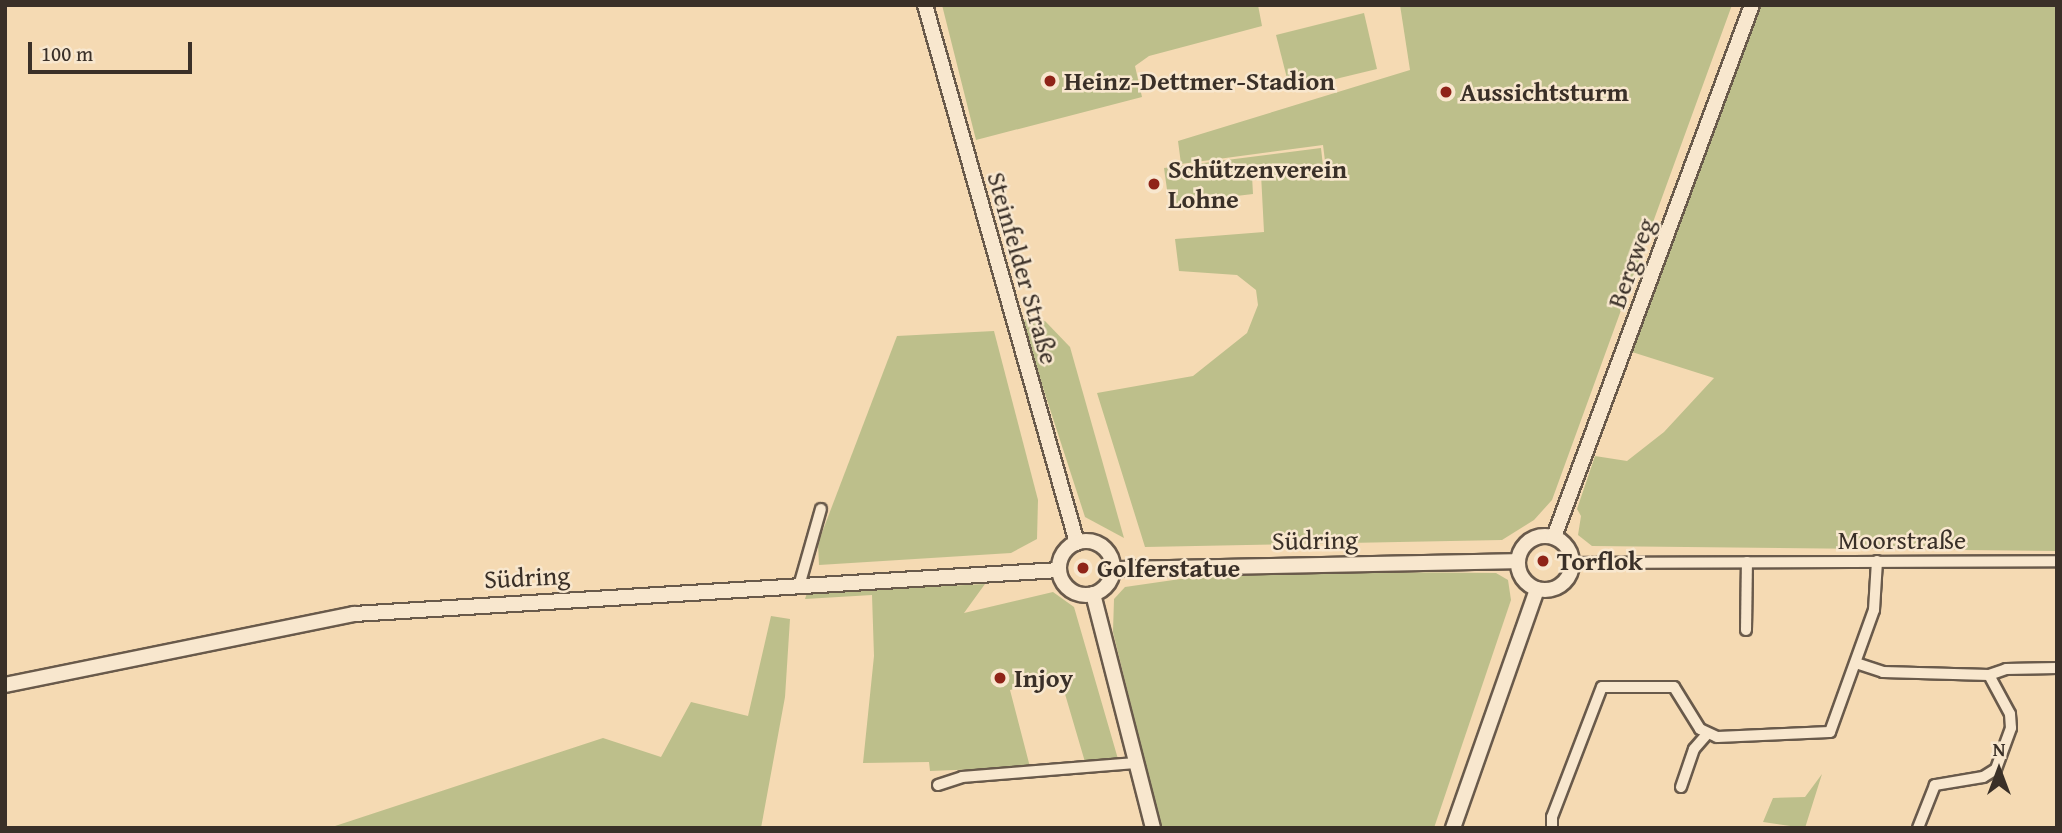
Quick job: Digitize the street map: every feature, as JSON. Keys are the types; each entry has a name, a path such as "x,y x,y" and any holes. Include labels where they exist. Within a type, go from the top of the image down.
{"main road":[{"name":"Steinfelder Straße","path":"925,5 1077,542"},
{"name":"Bergweg","path":"1554,537 1752,5"},
{"path":"1554,537 1568,548 1572,563 1564,583 1552,589 1536,589 1521,576 1518,561 1528,541 1554,537"},
{"path":"1077,542 1102,547 1113,569 1107,585 1093,594 1073,592 1059,570 1062,555 1077,542"},
{"name":"Südring","path":"1113,569 1518,561"},
{"name":"Südring","path":"5,685 354,614 1059,570"},
{"path":"1453,828 1536,589"},
{"path":"1093,594 1153,828"}],"street":[{"path":"799,586 821,509"},
{"path":"1681,787 1694,749 1706,735 1830,732 1874,610 1877,561"},
{"name":"Moorstraße","path":"1572,563 2057,561"},
{"path":"1746,630 1747,562"},
{"path":"1856,663 1883,672 1989,675 2006,670 2057,668"},
{"path":"1918,828 1936,785 1983,777 1996,769 2012,720 1989,675"},
{"path":"1552,828 1556,805 1602,687 1674,687 1706,735"},
{"path":"938,785 962,777 1135,763"}],"green space":[{"name":"Heinz-Dettmer-Stadion","path":"942,5 1258,5 1262,26 1149,56 1135,66 1142,97 976,140"},
{"path":"1400,5 1732,5 1552,500 1534,520 1502,540 1145,547 1097,393 1193,376 1247,333 1258,305 1256,290 1237,275 1179,271 1175,239 1264,232 1261,174 1252,176 1253,194 1169,204 1164,168 1321,148 1323,166 1268,174 1326,169 1323,145 1181,164 1178,141 1410,70"},
{"path":"1757,5 2057,5 2057,551 1592,546 1578,535 1581,516 1577,509 1595,456 1627,461 1664,432 1714,378 1632,352"},
{"path":"1364,13 1377,69 1290,90 1276,35"},
{"path":"1028,317 1045,321 1070,347 1124,538 1085,517 1022,323"},
{"path":"994,331 1038,500 1037,539 1011,553 819,565 818,543 897,336"},
{"path":"1496,573 1508,580 1511,600 1434,828 1161,828 1113,632 1114,599 1125,587 1208,575"},
{"path":"985,584 964,613 1053,592 1074,607 1118,759 1085,762 1060,677 1010,690 1030,767 930,771 929,762 863,763 874,656 872,595 805,599 807,593"},
{"path":"771,616 790,619 785,697 761,828 329,828 603,738 661,757 691,702 748,716"},
{"path":"1822,774 1805,828 1763,822 1773,798 1805,797"}],"place":[{"name":"Heinz-Dettmer-Stadion","path":"1050,81"},
{"name":"Aussichtsturm","path":"1446,92"},
{"name":"Schützenverein Lohne","path":"1154,184"},
{"name":"Torflok","path":"1543,561"},
{"name":"Golferstatue","path":"1083,568"},
{"name":"Injoy","path":"1000,678"}]}
